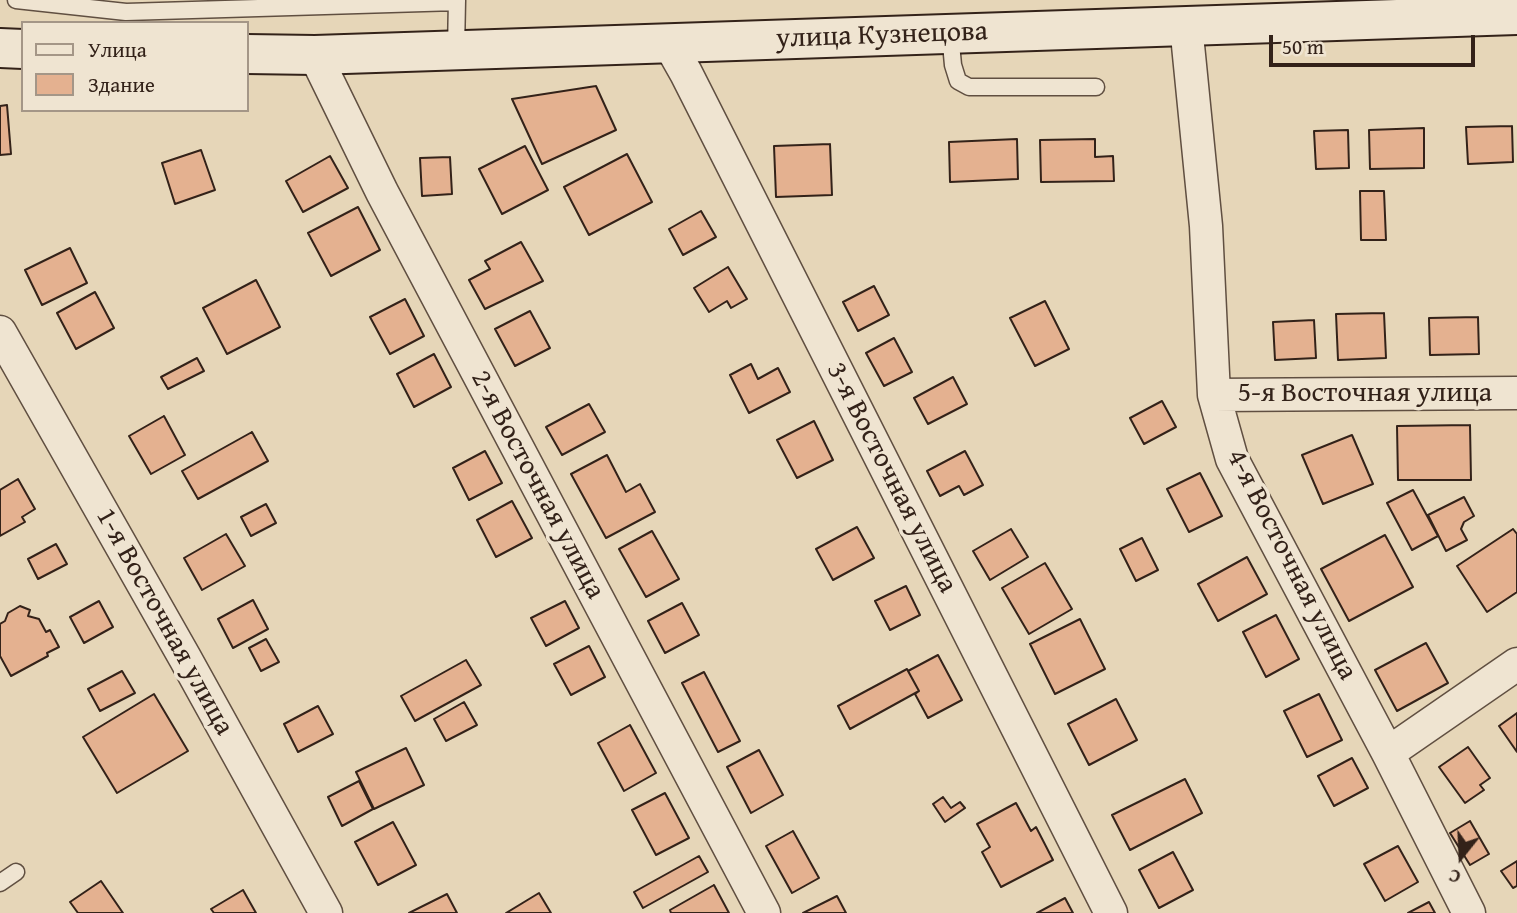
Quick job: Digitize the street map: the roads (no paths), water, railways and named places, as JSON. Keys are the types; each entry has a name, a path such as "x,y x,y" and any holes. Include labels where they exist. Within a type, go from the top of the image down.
{"street":[{"name":"улица Кузнецова","path":"248,54 315,55 1186,25 1229,12 1517,15"},
{"name":"4-я Восточная улица","path":"1186,25 1206,226 1214,394 1232,459 1388,753 1469,913"},
{"name":"3-я Восточная улица","path":"669,43 1111,913"},
{"path":"0,48 21,49"},
{"name":"2-я Восточная улица","path":"315,55 382,192 764,913"},
{"name":"1-я Восточная улица","path":"0,332 186,658 326,913"},
{"name":"5-я Восточная улица","path":"1214,394 1517,393"},
{"path":"1388,753 1517,664"}],"lane":[{"path":"16,0 127,12 457,1 457,50"},
{"path":"950,33 953,65 958,81 969,87 1096,87"},
{"path":"0,883 16,872"}]}
